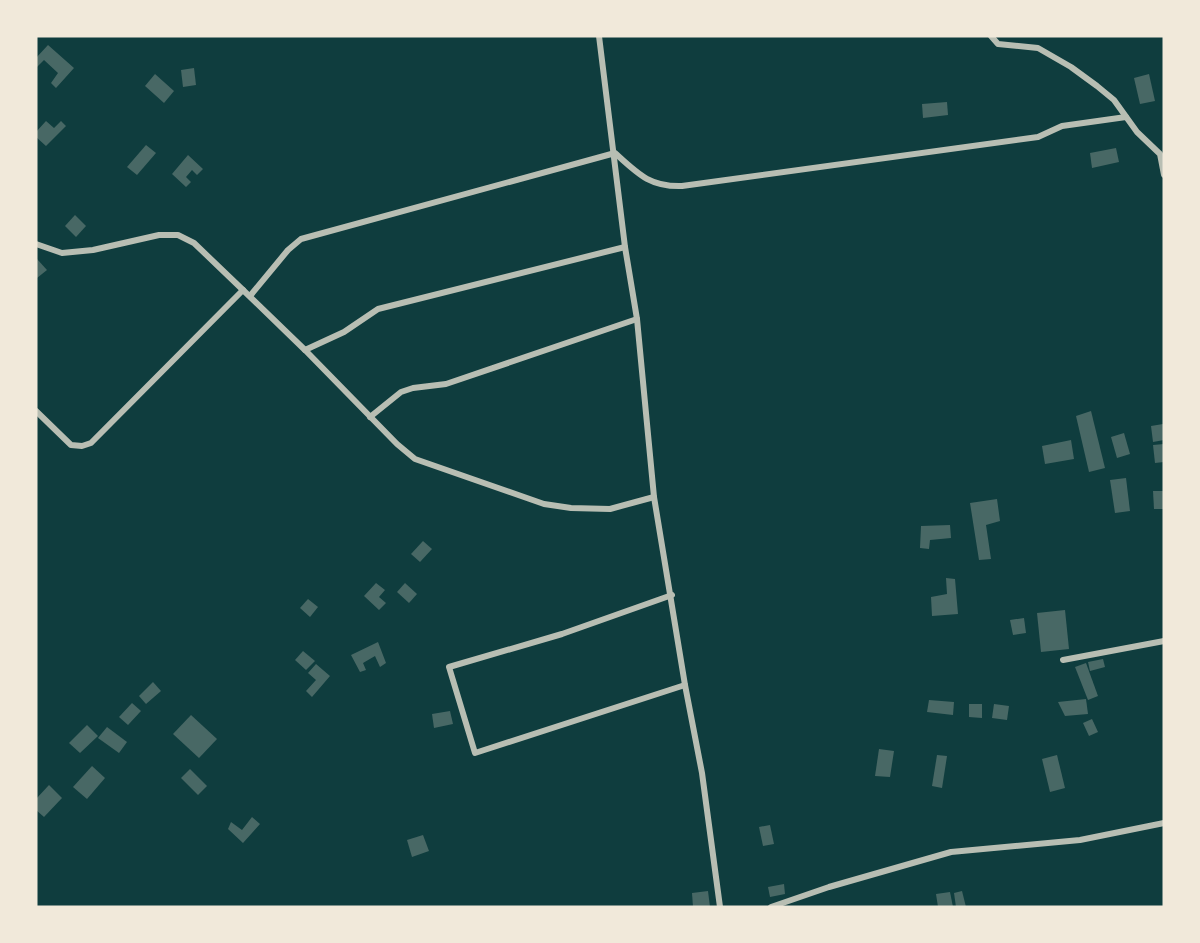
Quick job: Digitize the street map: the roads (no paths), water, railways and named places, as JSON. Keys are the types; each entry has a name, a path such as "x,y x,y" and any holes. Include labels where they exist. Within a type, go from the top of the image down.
{"street":[{"path":"599,36 625,247 637,319 654,497 702,773 720,907"},
{"path":"991,36 998,44 1030,47 1046,52 1097,86 1114,100 1143,138 1160,154 1164,175"},
{"path":"615,153 648,180 664,187 682,186 1038,137 1062,126 1126,117"},
{"path":"250,296 288,249 301,238 615,153"},
{"path":"36,244 62,253 93,250 159,235 178,235 194,243 305,350 396,444 415,459 544,504 571,508 610,509 654,497"},
{"path":"305,350 344,332 378,309 625,247"},
{"path":"36,411 71,445 82,446 91,442 243,290"},
{"path":"370,417 401,392 413,388 446,384 637,319"},
{"path":"672,595 562,634 449,667 475,753 685,685"},
{"path":"1063,660 1164,641"},
{"path":"771,907 829,887 951,852 1080,840 1164,824"}]}
